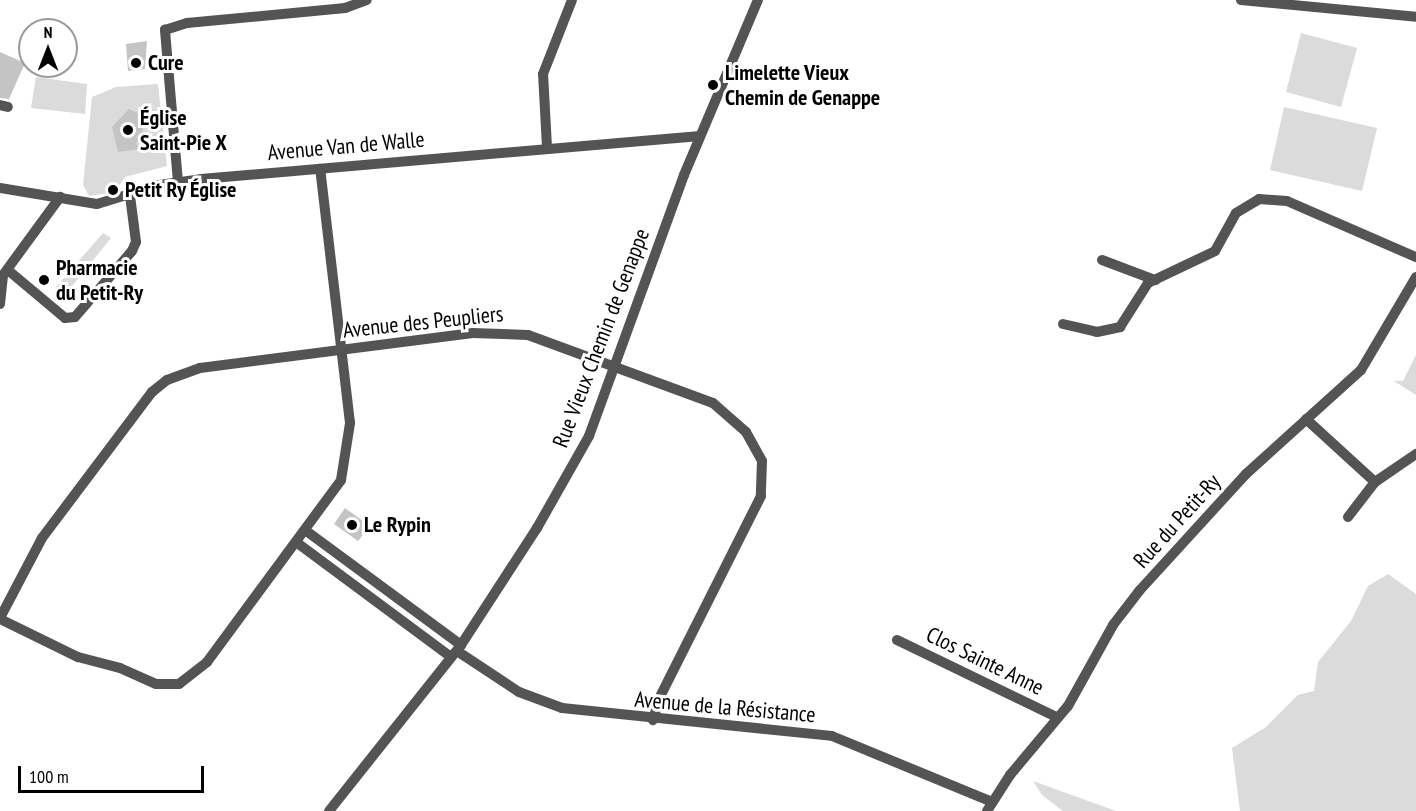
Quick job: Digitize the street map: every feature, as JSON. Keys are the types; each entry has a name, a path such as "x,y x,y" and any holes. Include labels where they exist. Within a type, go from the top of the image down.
{"street":[{"path":"178,182 165,30 187,23 345,8 367,0"},
{"path":"547,147 543,74 572,0"},
{"name":"Rue Vieux Chemin de Genappe","path":"329,811 456,651 537,528 589,436 612,365 700,136 758,0"},
{"path":"1240,0 1416,17"},
{"name":"Avenue Van de Walle","path":"0,188 97,204 178,182 547,147 700,136"},
{"path":"0,619 78,657 120,668 156,684 179,684 207,662 341,480 348,452 350,423 320,168"},
{"path":"9,271 65,318 75,317 132,251 136,242 130,196"},
{"path":"0,304 2,278 60,197"},
{"path":"1063,324 1097,332 1120,327 1155,280 1215,251 1236,213 1251,201 1267,197 1287,201 1416,257"},
{"path":"1102,260 1155,280"},
{"name":"Rue du Petit-Ry","path":"990,807 1056,717 1068,706 1113,625 1162,564 1246,474 1361,370 1416,277"},
{"name":"Avenue des Peupliers","path":"0,619 42,538 159,386 200,368 508,332 550,340 722,408 746,432 763,470 761,496 659,699 653,720"},
{"path":"1306,419 1375,482"},
{"path":"1348,517 1375,482 1416,454"},
{"name":"Avenue de la Résistance","path":"305,530 386,588 456,651"},
{"name":"Avenue de la Résistance","path":"296,543 376,600 508,686 541,701 591,714 841,738 990,807"},
{"path":"376,600 386,588"},
{"name":"Clos Sainte Anne","path":"897,640 1056,717"}],"shaded area":[{"path":"1301,33 1357,48 1341,107 1286,92"},
{"path":"36,78 87,84 85,114 31,108"},
{"path":"158,84 167,166 125,177 115,192 89,196 83,185 92,97 116,87"},
{"path":"1284,107 1377,128 1362,191 1270,170"},
{"path":"103,233 111,238 60,301 53,295 56,287"},
{"path":"1416,355 1416,395 1394,381 1403,381"},
{"path":"1388,574 1416,594 1416,811 1240,811 1232,748 1266,727 1298,695 1314,691 1318,662 1351,621 1368,586"},
{"path":"1033,781 1116,811 1063,811 1042,795"}],"building":[{"name":"Cure","path":"147,41 145,69 128,71 126,44"},
{"path":"0,52 18,60 18,78 9,99 0,98"},
{"name":"Église Saint-Pie X","path":"129,109 142,115 143,134 136,143 140,149 118,152 112,127"},
{"name":"Le Rypin","path":"345,508 370,526 358,541 334,524"}],"place":[{"name":"Cure","path":"136,63"},
{"name":"Limelette Vieux Chemin de Genappe","path":"713,85"},
{"name":"Église Saint-Pie X","path":"128,130"},
{"name":"Petit Ry Église","path":"113,190"},
{"name":"Pharmacie du Petit-Ry","path":"44,280"},
{"name":"Le Rypin","path":"352,525"}]}
